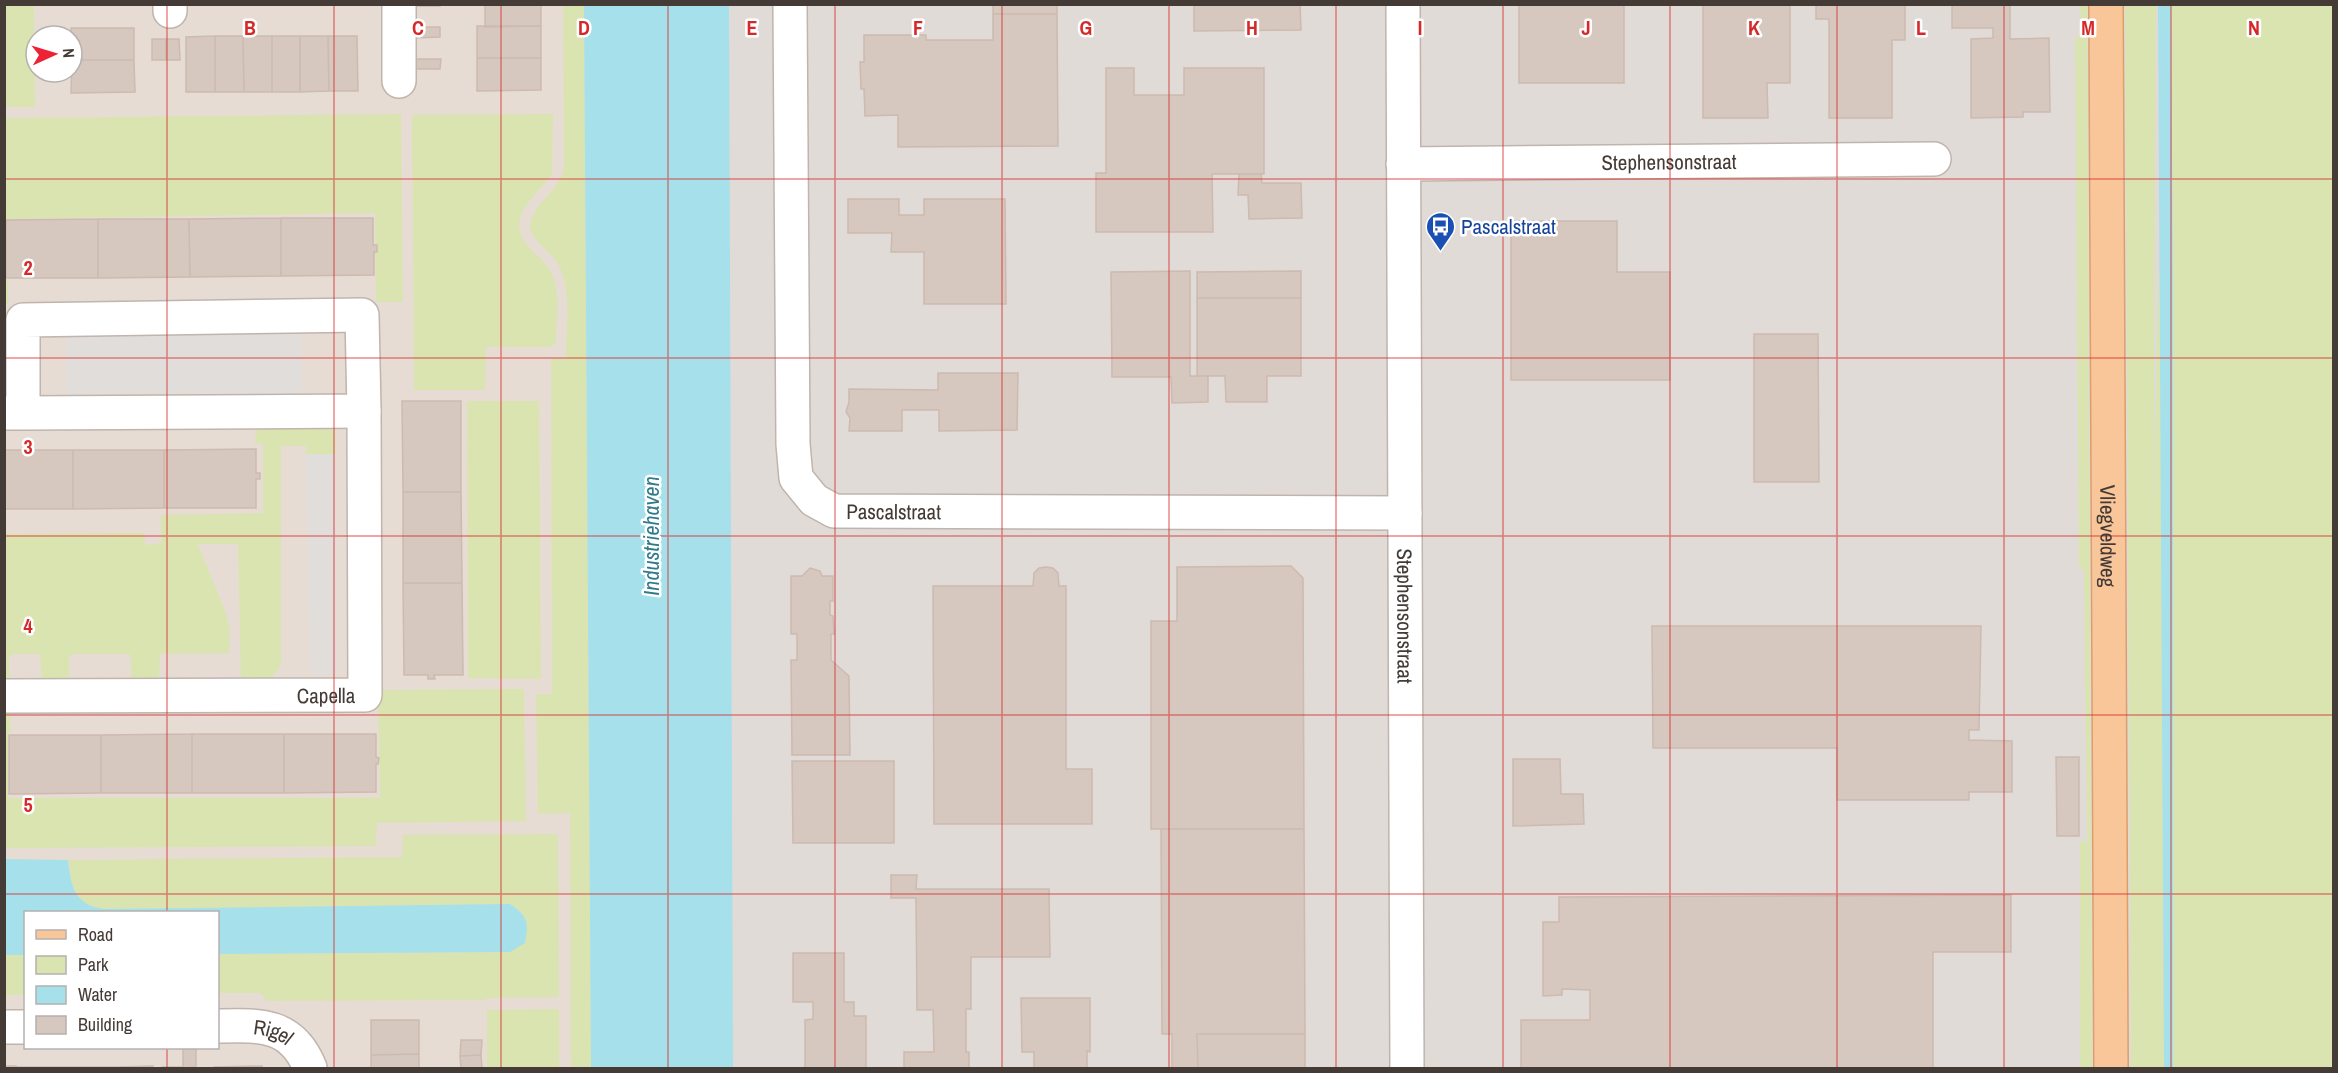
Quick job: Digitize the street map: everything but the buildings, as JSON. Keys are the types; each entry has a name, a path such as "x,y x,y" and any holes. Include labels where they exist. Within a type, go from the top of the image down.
{"main road":[{"name":"Vliegveldweg","path":"2106,4 2110,1068"}],"street":[{"path":"399,4 399,81"},
{"name":"Pascalstraat","path":"790,4 793,444 796,478 814,500 834,511 1405,513"},
{"name":"Stephensonstraat","path":"1403,4 1407,1068"},
{"name":"Stephensonstraat","path":"1403,164 1934,159"},
{"name":"Capella","path":"4,696 365,695 364,411 362,315 23,320 14,413 364,411"},
{"name":"Rigel","path":"219,1026 260,1025 287,1035 304,1054 310,1068"},
{"path":"4,1027 24,1027"}],"shaded area":[{"path":"5,5 612,5 623,1068 5,1068"},
{"path":"711,5 2333,5 2333,1068 722,1068"},
{"path":"301,328 302,397 67,399 67,329"},
{"path":"306,454 335,454 336,673 311,676"}],"green space":[{"path":"5,4 34,5 34,24 24,24 24,84 35,84 35,107 5,107"},
{"path":"563,5 584,5 591,1068 571,1068 570,813 538,814 536,694 552,694 551,359 566,358 567,297 558,264 535,238 530,228 535,212 561,178 564,169"},
{"path":"2080,5 2087,5 2092,1068 2080,1068 2080,841 2087,842 2084,569 2079,569 2075,37 2081,37"},
{"path":"2125,5 2156,5 2153,565 2158,259 2161,385 2164,1068 2131,1068"},
{"path":"2171,5 2333,5 2333,1068 2173,1068"},
{"path":"401,114 403,302 376,302 375,213 5,219 5,118"},
{"path":"553,114 552,174 522,212 519,228 525,243 548,267 555,282 556,343 551,347 486,347 485,390 414,390 412,115"},
{"path":"5,279 8,280 8,304 5,304"},
{"path":"4,314 8,314 8,370 5,382"},
{"path":"467,401 539,401 541,679 468,678"},
{"path":"256,423 335,430 335,454 306,454 306,446 281,446 281,663 278,670 265,680 241,682 238,544 198,544 226,613 230,631 229,653 160,654 159,680 131,680 129,654 72,654 69,656 69,681 42,681 40,654 13,654 9,656 10,680 5,683 4,534 144,533 145,545 161,543 161,515 263,513 263,443 255,444"},
{"path":"524,689 526,821 377,823 376,846 5,848 4,709 10,710 11,732 8,733 8,798 380,798 378,690"},
{"path":"558,834 559,997 486,998 486,1000 267,1001 261,993 219,993 219,954 510,952 522,912 104,909 94,907 80,899 73,886 68,860 402,857 403,835"},
{"path":"4,955 24,955 24,995 5,995"},
{"path":"559,1009 559,1068 487,1068 487,1010"}],"water":[{"name":"Industriehaven","path":"584,5 729,5 733,1068 591,1068"},
{"path":"2158,5 2171,5 2173,1068 2164,1068"},
{"path":"5,859 68,860 73,886 80,899 94,907 104,909 510,904 524,916 527,925 525,943 510,952 219,954 219,911 24,911 24,955 5,955"}],"place":[{"name":"Pascalstraat","path":"1440,252"}]}
